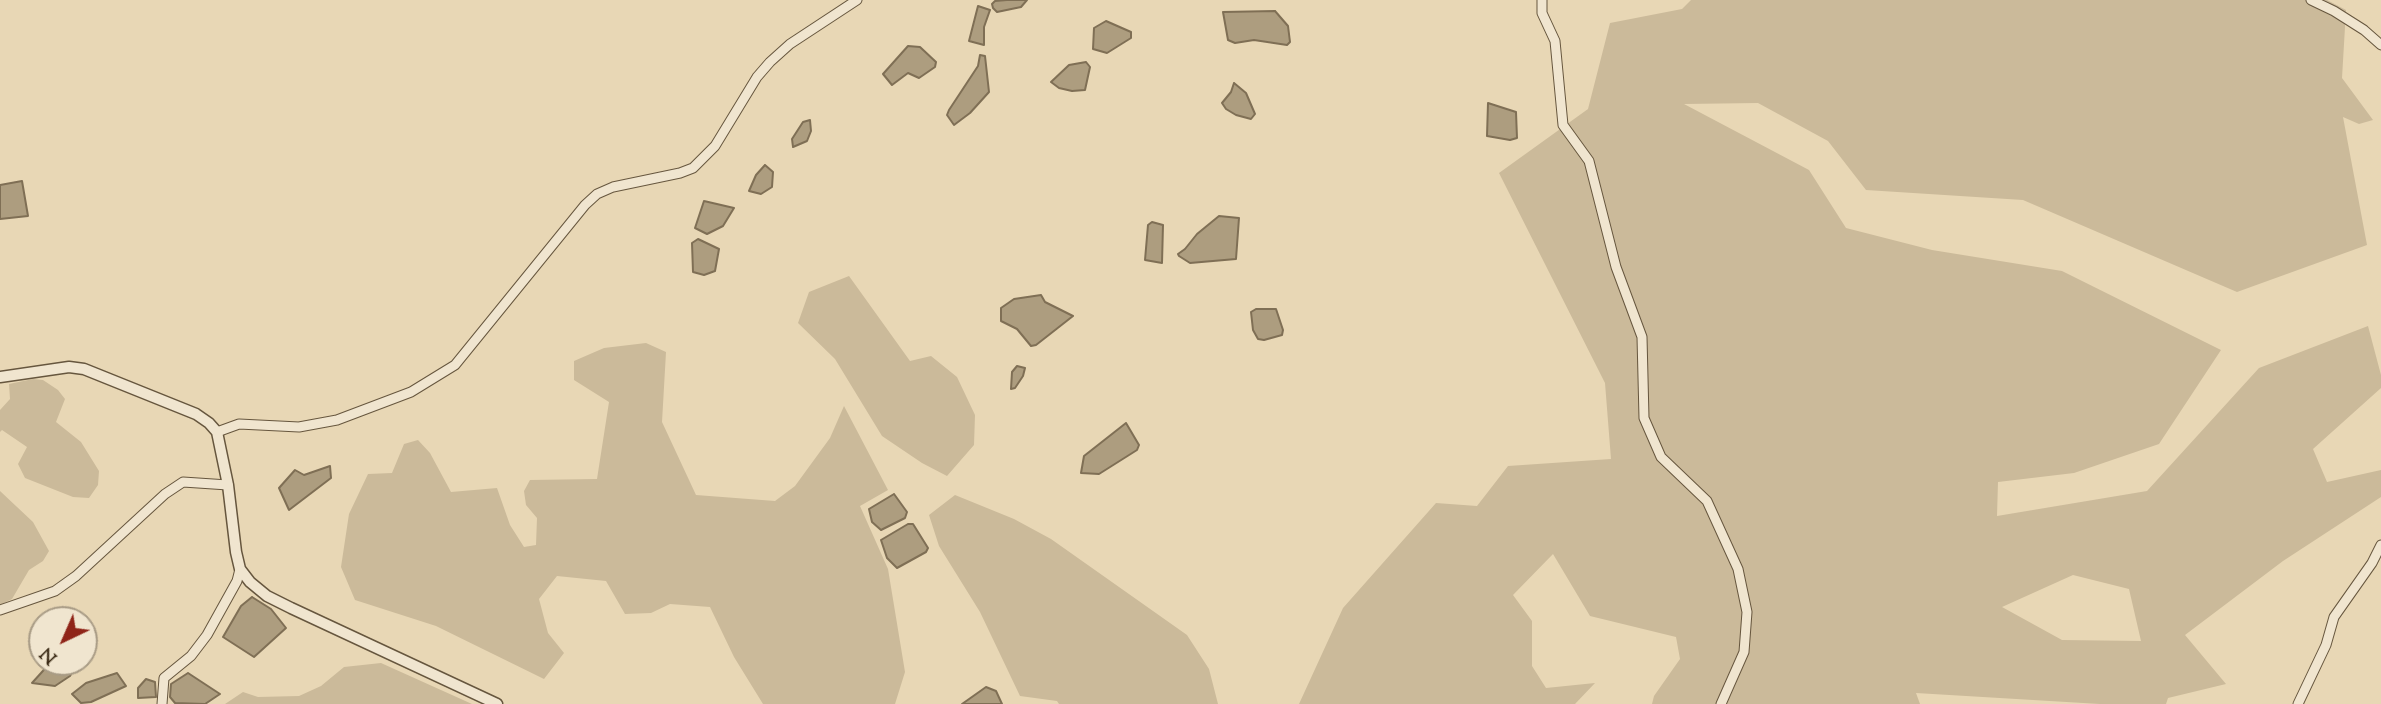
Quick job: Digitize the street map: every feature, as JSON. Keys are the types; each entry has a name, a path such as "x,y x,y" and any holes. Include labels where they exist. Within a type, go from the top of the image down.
{"street":[{"path":"217,432 239,424 299,427 337,420 411,391 455,365 585,205 597,194 613,187 693,168 715,146 757,77 770,62 790,44 858,0"},
{"path":"1542,0 1542,13 1555,41 1563,125 1589,161 1616,267 1642,337 1644,418 1661,457 1707,501 1738,569 1747,612 1744,652 1721,704"},
{"path":"2311,0 2364,30 2381,45"},
{"path":"0,377 69,367 96,372 196,414 217,432 240,569 237,581 207,635 191,656 164,678 162,704"},
{"path":"0,610 55,591 165,494 183,482 228,485"},
{"path":"2298,704 2326,645 2334,617 2372,563 2381,545"},
{"path":"240,569 250,582 267,596 497,704"}],"shaded area":[{"path":"1027,0 1021,7 997,12 993,8 995,1"},
{"path":"1691,0 2327,0 2346,10 2342,78 2373,120 2359,124 2343,117 2367,245 2237,292 2023,200 1866,190 1828,141 1758,103 1684,104 1809,170 1846,228 1932,250 2062,271 2221,350 2159,444 2074,473 1998,482 1997,516 2147,491 2259,368 2368,326 2381,375 2381,388 2313,449 2327,482 2381,470 2381,497 2283,561 2185,635 2226,684 2168,698 2166,704 2100,704 1916,693 1920,704 1652,704 1654,696 1680,659 1676,637 1590,616 1553,554 1513,595 1532,621 1532,666 1546,688 1595,683 1575,704 1299,704 1343,608 1436,503 1477,506 1508,466 1611,459 1605,383 1499,173 1588,109 1610,23 1682,9","holes":["2073,575 2129,589 2141,641 2062,640 2002,607"]},
{"path":"978,6 990,10 984,27 984,45 969,41"},
{"path":"1275,11 1288,26 1290,42 1287,45 1254,40 1235,43 1228,40 1223,12"},
{"path":"1106,21 1131,32 1131,38 1107,53 1093,49 1094,28"},
{"path":"908,46 920,47 936,62 935,67 919,78 908,73 892,85 883,74"},
{"path":"980,55 985,56 989,92 970,113 954,125 947,115 978,66"},
{"path":"1086,62 1090,67 1085,90 1059,88 1051,82 1069,65"},
{"path":"1234,83 1246,93 1255,114 1251,119 1236,115 1222,103"},
{"path":"1488,103 1516,112 1517,138 1510,140 1487,136"},
{"path":"810,120 811,131 807,141 793,147 792,139 803,122"},
{"path":"765,165 773,172 772,187 761,194 749,191 756,175"},
{"path":"22,181 28,216 0,219 0,185"},
{"path":"704,201 734,208 723,226 707,234 695,228"},
{"path":"1219,216 1239,218 1236,259 1190,263 1179,256 1197,234"},
{"path":"1152,222 1163,225 1162,263 1145,260 1148,225"},
{"path":"698,239 719,249 715,271 704,275 693,272 692,243"},
{"path":"849,276 910,361 931,356 957,377 975,415 974,445 947,476 882,436 835,359 798,323 809,292"},
{"path":"1041,295 1045,302 1073,316 1031,346 1017,329 1001,321 1001,308 1014,299"},
{"path":"1256,309 1276,309 1282,335 1258,339 1253,330 1251,312"},
{"path":"646,343 666,352 662,422 696,495 775,501 795,486 830,438 844,406 888,490 860,506 888,569 905,672 895,704 763,704 734,657 710,607 670,604 651,613 625,614 606,581 557,576 539,599 548,633 564,653 544,679 436,626 355,600 341,567 349,514 368,474 392,473 404,444 418,440 430,453 451,492 497,488 510,525 524,547 536,545 537,518 526,505 524,491 530,480 597,479 609,402 574,380 574,361 604,348"},
{"path":"1017,366 1025,368 1023,376 1015,388 1011,389 1012,372"},
{"path":"33,379 43,380 58,390 65,399 56,422 81,442 99,471 98,485 89,498 73,497 25,478 18,464 27,447 2,430 0,432 0,410 10,399 9,384"},
{"path":"1126,423 1139,445 1137,450 1099,474 1081,473 1084,456"},
{"path":"330,466 331,478 289,510 279,488 295,470 304,475"},
{"path":"0,491 33,522 49,551 43,561 29,570 12,599 0,605"},
{"path":"894,494 907,512 905,518 881,530 872,522 869,509"},
{"path":"955,495 1014,519 1051,539 1187,635 1209,669 1218,704 1059,704 1057,701 1020,696 980,612 939,546 929,515"},
{"path":"908,524 913,524 928,548 926,552 897,568 887,558 881,540"},
{"path":"252,597 271,609 286,628 254,657 223,637 241,606"},
{"path":"381,663 472,704 225,704 243,692 258,697 299,696 321,686 344,667"},
{"path":"117,673 126,686 91,702 81,703 72,694 86,683"},
{"path":"188,673 220,694 205,704 175,703 170,697 171,684"},
{"path":"38,676 70,676 55,686 32,683"},
{"path":"146,679 155,682 156,697 138,698 138,688"},
{"path":"986,687 996,691 1002,704 962,704"}]}
